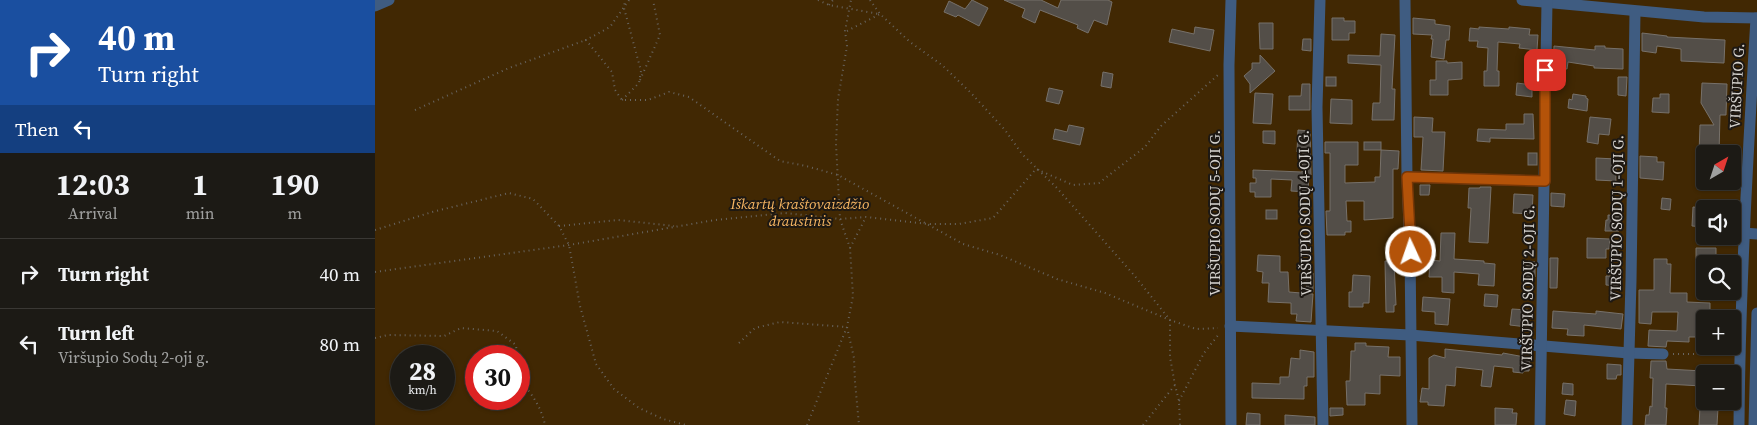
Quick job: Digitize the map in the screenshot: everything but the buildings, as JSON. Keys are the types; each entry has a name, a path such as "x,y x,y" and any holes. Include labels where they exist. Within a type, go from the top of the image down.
{"street":[{"path":"375,6 389,0"},
{"name":"VIRŠUPIO SODŲ 5-OJI G.","path":"1231,0 1228,327 1231,425"},
{"name":"VIRŠUPIO SODŲ 4-OJI G.","path":"1320,0 1317,108 1323,425"},
{"path":"1405,0 1407,177 1411,252 1412,425"},
{"path":"1522,0 1635,12 1704,17 1756,18"},
{"name":"VIRŠUPIO SODŲ 2-OJI G.","path":"1541,425 1547,2"},
{"name":"VIRŠUPIO SODŲ 1-OJI G.","path":"1627,425 1635,12"},
{"name":"VIRŠUPIO G.","path":"1741,310 1756,18"},
{"path":"1407,177 1545,181"},
{"path":"1744,233 1757,234"},
{"path":"1754,425 1757,313"},
{"path":"1228,327 1410,335 1629,353 1663,354"},
{"name":"VIRŠUPIO G.","path":"1739,355 1739,425"}],"path":[{"path":"625,0 624,8 641,71 639,82"},
{"path":"415,110 509,68 586,40 610,27 629,0"},
{"path":"622,100 639,82 660,35 653,0"},
{"path":"818,0 880,14"},
{"path":"829,4 833,0"},
{"path":"807,425 847,327 853,296 850,248 840,219 836,144 838,99 847,46 845,31 851,0"},
{"path":"870,0 880,14 910,42 942,65 971,93 1005,130 1022,154 1055,187 1134,275 1170,320 1170,356 1179,401 1180,425"},
{"path":"845,31 880,14"},
{"path":"586,40 612,72 615,90 622,100"},
{"path":"1036,169 1073,185 1099,183 1145,147 1161,126 1229,65"},
{"path":"622,100 648,100 669,92 689,97 780,161 838,175 963,244 1000,255 1057,278 1105,293 1196,329 1228,327"},
{"path":"375,272 569,244 715,220 785,213 840,219 866,217 928,224 959,224 993,218 1036,169"},
{"path":"375,230 432,212 509,193 533,199 559,226 569,244 580,306 596,364 614,389 639,408 686,425"},
{"path":"850,248 866,217"},
{"path":"559,226 618,220 677,226"},
{"path":"739,343 755,328 779,322 847,327"},
{"path":"847,327 854,358 859,425"},
{"path":"1179,401 1204,353 1228,327"},
{"path":"375,338 388,335 444,336 461,328 497,331 516,345"},
{"path":"1663,354 1696,354"},
{"path":"1143,425 1175,385"},
{"path":"530,392 535,398 545,425"}],"green space":[{"name":"Iškartų kraštovaizdžio draustinis","path":"375,0 1757,0 1757,425 375,425"}],"route":[{"path":"1411,252 1407,177 1545,181 1545,70"}]}
